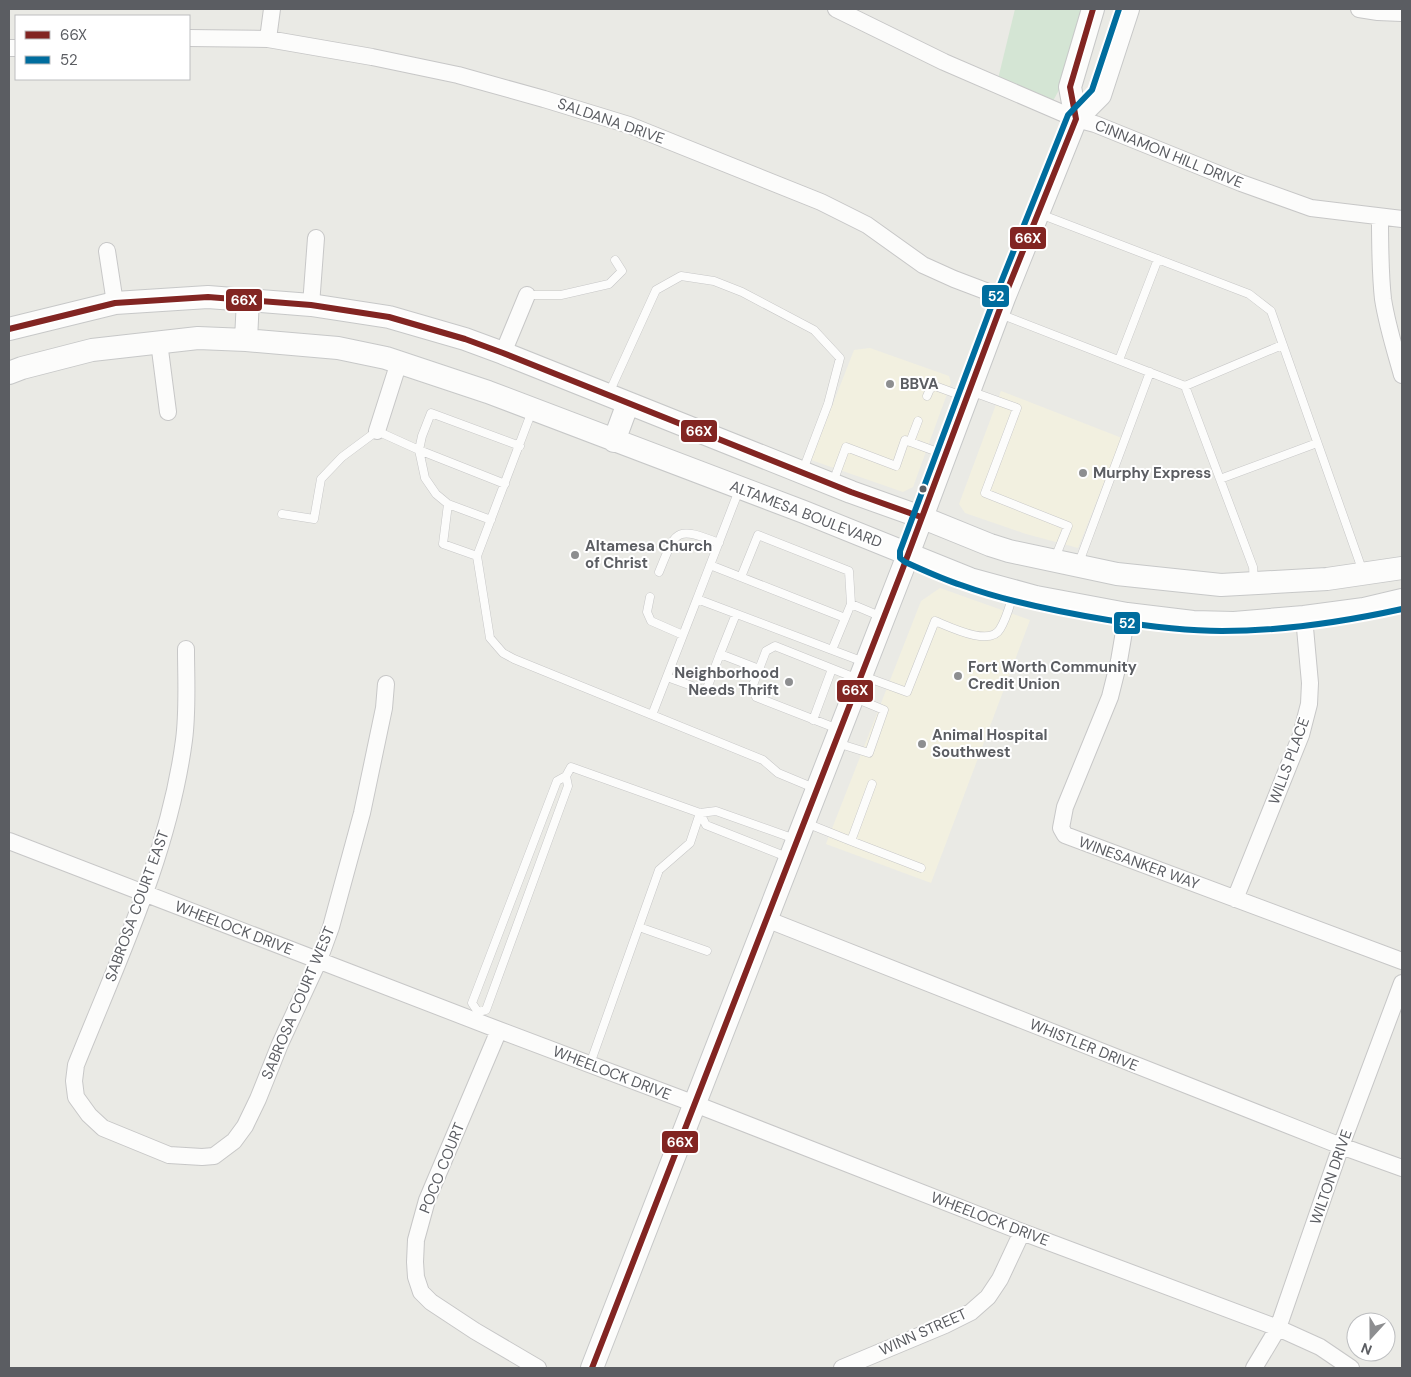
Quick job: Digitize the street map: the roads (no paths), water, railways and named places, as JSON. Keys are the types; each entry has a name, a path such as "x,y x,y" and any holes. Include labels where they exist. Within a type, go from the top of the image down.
{"main road":[{"path":"1076,119 1070,87 1093,9"},
{"path":"592,1368 884,618 1001,306 1076,119 1100,95 1128,9"},
{"path":"9,328 115,303 208,297 310,305 389,317 465,338 990,545 1117,574 1221,585 1327,579 1402,568"},
{"path":"246,340 248,299"},
{"name":"ALTAMESA BOULEVARD","path":"9,373 92,350 198,338 338,348 386,358 488,392 804,512 970,579 1036,598 1127,614 1193,622 1234,622 1304,617 1364,609 1402,600"},
{"path":"614,441 618,399"}],"street":[{"path":"268,39 272,9"},
{"name":"CINNAMON HILL DRIVE","path":"836,9 944,62 1076,119 1095,124 1241,183 1311,208 1402,219"},
{"path":"1359,9 1402,13"},
{"name":"SALDANA DRIVE","path":"190,38 268,39 372,57 458,75 544,98 630,125 821,202 866,225 923,265 954,279 1001,306"},
{"path":"1380,217 1380,256 1384,300 1392,340 1402,374"},
{"path":"310,305 316,238"},
{"path":"107,251 115,303"},
{"path":"503,353 527,295"},
{"path":"159,342 168,412"},
{"path":"377,431 399,362"},
{"name":"WINESANKER WAY","path":"1127,614 1119,661 1110,697 1065,807 1061,828 1065,835 1402,960"},
{"name":"WILLS PLACE","path":"1236,899 1301,735 1309,704 1310,684 1304,617"},
{"name":"SABROSA COURT EAST","path":"122,1137 103,1128 89,1115 76,1097 74,1081 76,1066 144,894 167,821 184,739 186,649"},
{"name":"SABROSA COURT WEST","path":"122,1137 169,1155 214,1156 234,1141 245,1126 319,960 334,918 362,813 384,708 386,684"},
{"name":"WHEELOCK DRIVE","path":"9,841 319,960 476,1016 499,1030 696,1104 1022,1232 1278,1328 1320,1347 1351,1368"},
{"name":"WHISTLER DRIVE","path":"766,919 1341,1146 1402,1168"},
{"name":"WILTON DRIVE","path":"1254,1368 1278,1328 1341,1146 1402,983"},
{"name":"POCO COURT","path":"499,1030 427,1200 416,1240 416,1277 421,1292 431,1302 475,1331 538,1368"},
{"name":"WINN STREET","path":"842,1368 945,1325 971,1312 988,1297 1000,1279 1022,1232"}],"lane":[{"path":"1038,214 1249,294 1271,311 1364,574"},
{"path":"1119,360 1158,259"},
{"path":"527,295 561,295 609,284 622,271 615,260"},
{"path":"618,399 623,359 656,290 681,276 714,280 742,292 814,330 840,358 824,417 802,472"},
{"path":"1001,306 1119,360 1185,386 1282,345"},
{"path":"1078,565 1150,372"},
{"path":"927,396 930,389 936,386 1017,408 985,493 1068,526 1054,560"},
{"path":"1185,386 1253,567 1255,583"},
{"path":"533,410 477,556 490,638 503,652 514,659 763,760 778,773 816,789"},
{"path":"491,520 448,504 436,494 425,478 419,450 431,413 520,446"},
{"path":"910,442 918,421"},
{"path":"282,514 314,519 321,479 342,457 377,431 505,484"},
{"path":"832,484 846,447 896,466 905,440 945,455"},
{"path":"1220,479 1317,443"},
{"path":"652,715 740,488"},
{"path":"448,504 443,544 477,556"},
{"path":"659,572 671,542 674,537 680,534 693,533 719,543"},
{"path":"741,577 758,536 849,571 851,604 832,650"},
{"path":"710,565 845,618"},
{"path":"697,599 832,650 859,679 884,710 869,753 837,736 813,720 756,697 753,685 766,651 774,646 859,679 906,692 935,621 982,638 994,636 1000,631 1015,592"},
{"path":"650,597 647,612 651,621 683,635"},
{"path":"851,604 884,618"},
{"path":"667,677 706,691 736,614"},
{"path":"720,654 759,669"},
{"path":"813,720 832,669"},
{"path":"566,776 568,786 486,1010 476,1016 472,1002 557,781 566,776 571,767 700,813 716,811 797,840"},
{"path":"851,841 872,784"},
{"path":"700,813 706,825 797,840 851,841 922,868"},
{"path":"590,1064 659,870 690,843 700,813"},
{"path":"639,926 707,951"}],"place":[{"name":"BBVA","path":"890,384"},
{"name":"Murphy Express","path":"1083,473"},
{"name":"Altamesa Church of Christ","path":"575,555"},
{"name":"Fort Worth Community Credit Union","path":"958,676"},
{"name":"Neighborhood Needs Thrift","path":"789,682"},
{"name":"Animal Hospital Southwest","path":"922,744"}]}
